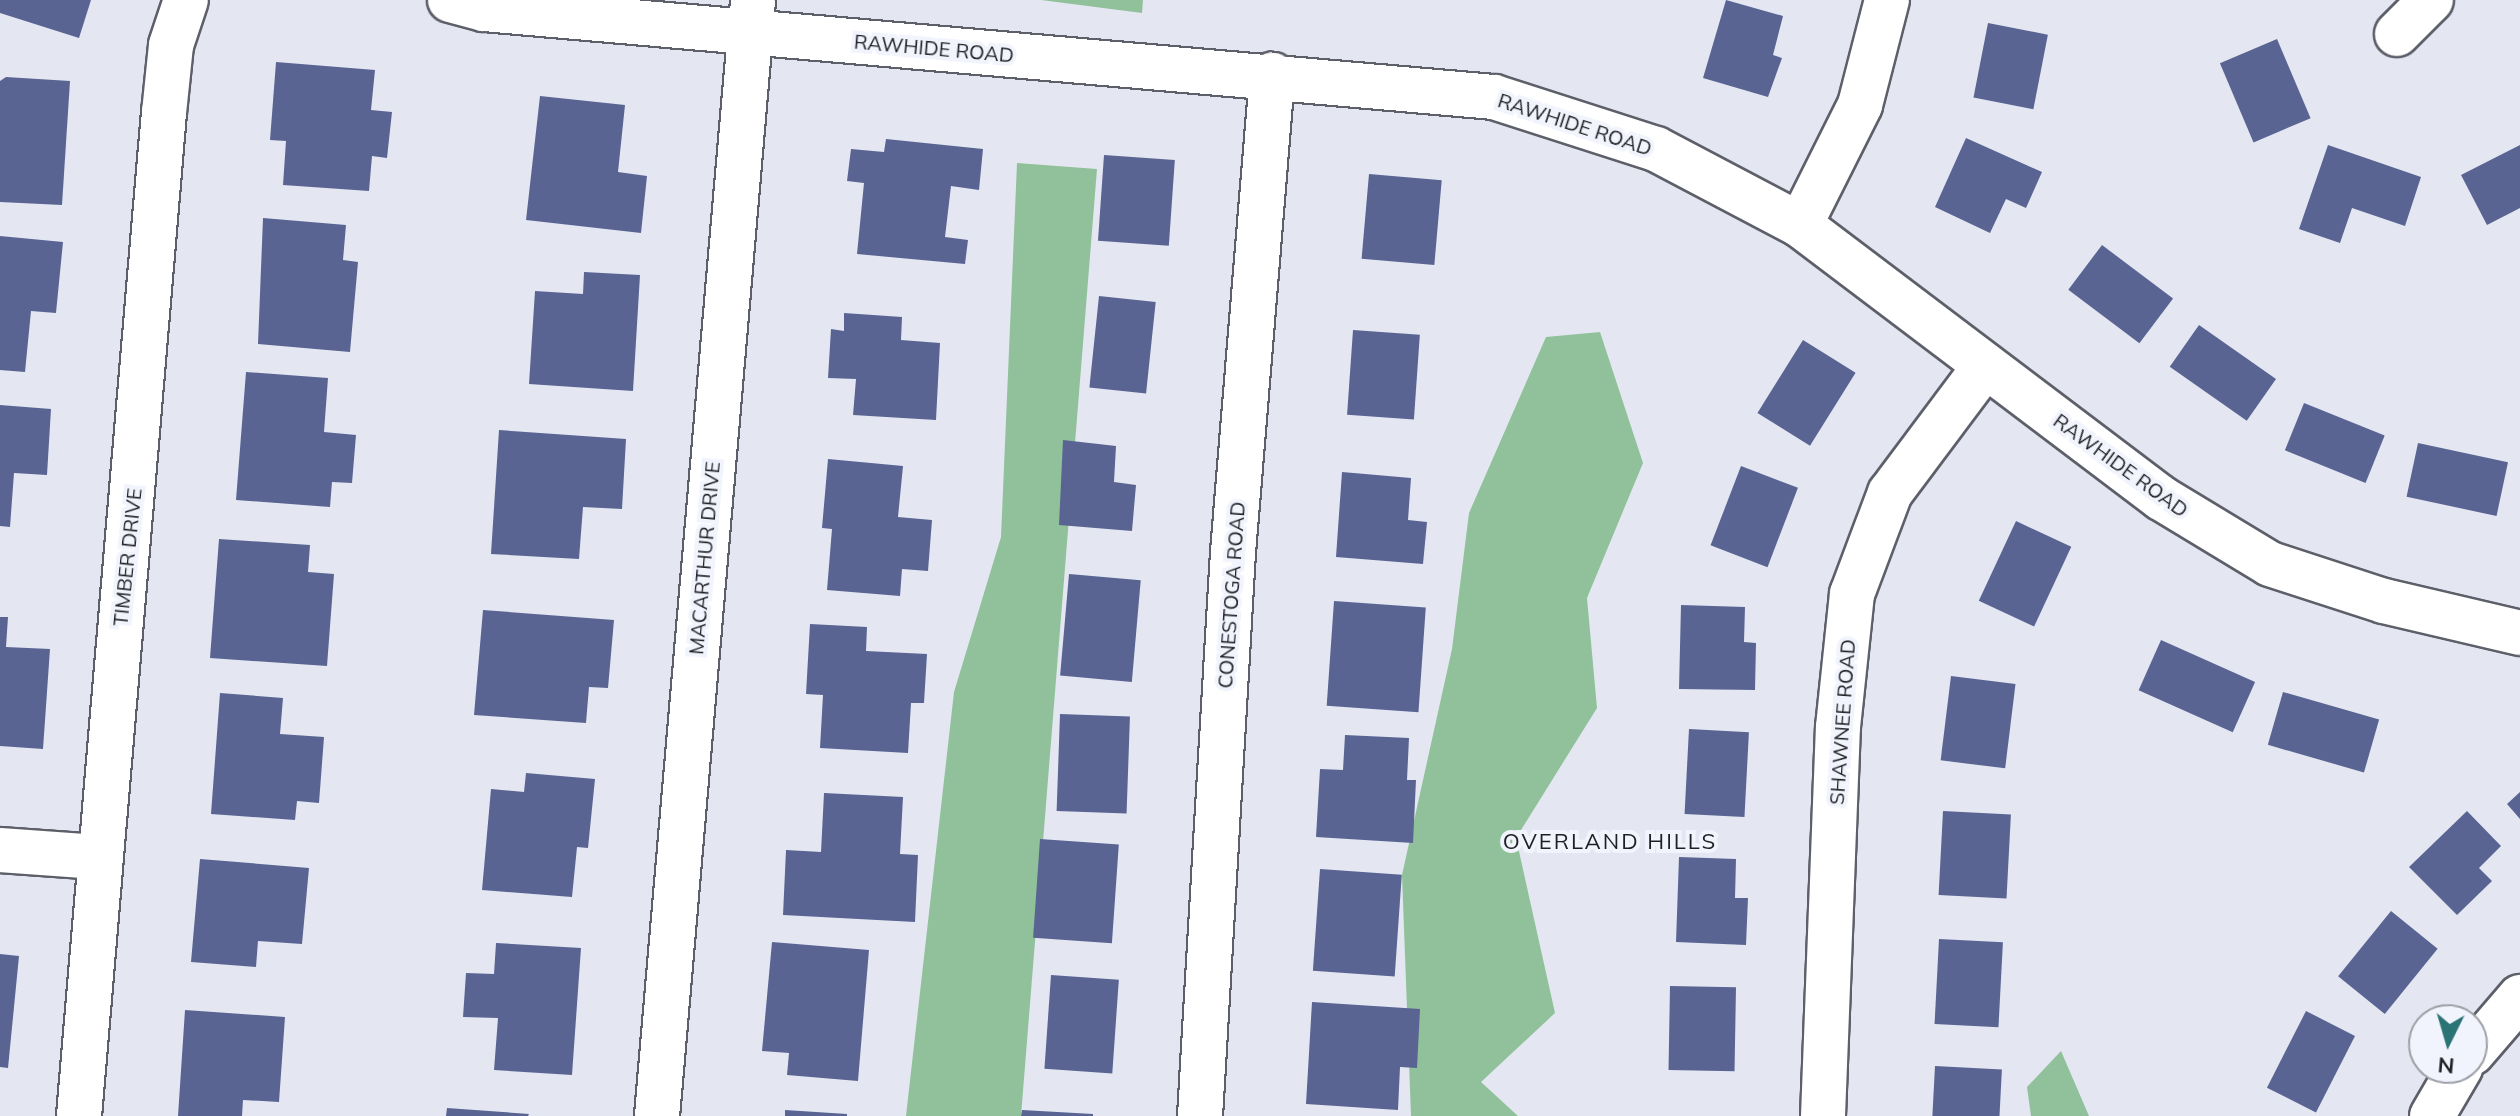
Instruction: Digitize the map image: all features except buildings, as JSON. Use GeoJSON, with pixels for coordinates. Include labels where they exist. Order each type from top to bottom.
{"type":"FeatureCollection","features":[{"type":"Feature","properties":{"kind":"street","name":"TIMBER DRIVE"},"geometry":{"type":"LineString","coordinates":[[79,1116],[97,857],[164,113],[171,45],[186,0]]}},
{"type":"Feature","properties":{"kind":"street","name":"RAWHIDE ROAD"},"geometry":{"type":"LineString","coordinates":[[450,0],[484,9],[751,17],[1494,97],[1656,149],[1800,225],[2161,498],[2270,564],[2384,601],[2520,633]]}},
{"type":"Feature","properties":{"kind":"street"},"geometry":{"type":"LineString","coordinates":[[1800,225],[1860,105],[1887,0]]}},
{"type":"Feature","properties":{"kind":"street"},"geometry":{"type":"LineString","coordinates":[[2397,34],[2431,0]]}},
{"type":"Feature","properties":{"kind":"street","name":"MACARTHUR DRIVE"},"geometry":{"type":"LineString","coordinates":[[657,1116],[751,17]]}},
{"type":"Feature","properties":{"kind":"street","name":"CONESTOGA ROAD"},"geometry":{"type":"LineString","coordinates":[[1200,1116],[1233,552],[1272,75]]}},
{"type":"Feature","properties":{"kind":"street","name":"SHAWNEE ROAD"},"geometry":{"type":"LineString","coordinates":[[1823,1116],[1838,727],[1852,594],[1890,493],[1985,366]]}},
{"type":"Feature","properties":{"kind":"street"},"geometry":{"type":"LineString","coordinates":[[0,850],[97,857]]}},
{"type":"Feature","properties":{"kind":"street"},"geometry":{"type":"LineString","coordinates":[[2488,1034],[2520,997]]}},
{"type":"Feature","properties":{"kind":"street"},"geometry":{"type":"LineString","coordinates":[[2432,1116],[2451,1084]]}},
{"type":"Feature","properties":{"kind":"green space"},"geometry":{"type":"Polygon","coordinates":[[[1041,0],[1143,0],[1142,13],[1041,0]]]}},
{"type":"Feature","properties":{"kind":"green space"},"geometry":{"type":"Polygon","coordinates":[[[1017,163],[1097,169],[1021,1116],[906,1116],[954,692],[1001,537],[1017,163]]]}},
{"type":"Feature","properties":{"kind":"green space"},"geometry":{"type":"Polygon","coordinates":[[[1600,332],[1643,463],[1587,598],[1597,708],[1516,838],[1555,1013],[1481,1082],[1518,1116],[1411,1116],[1402,875],[1452,649],[1469,513],[1546,337],[1600,332]]]}},
{"type":"Feature","properties":{"kind":"green space"},"geometry":{"type":"Polygon","coordinates":[[[2061,1051],[2089,1116],[2031,1116],[2027,1087],[2061,1051]]]}},
{"type":"Feature","properties":{"kind":"district","name":"OVERLAND HILLS"},"geometry":{"type":"Point","coordinates":[1610,842]}}]}
